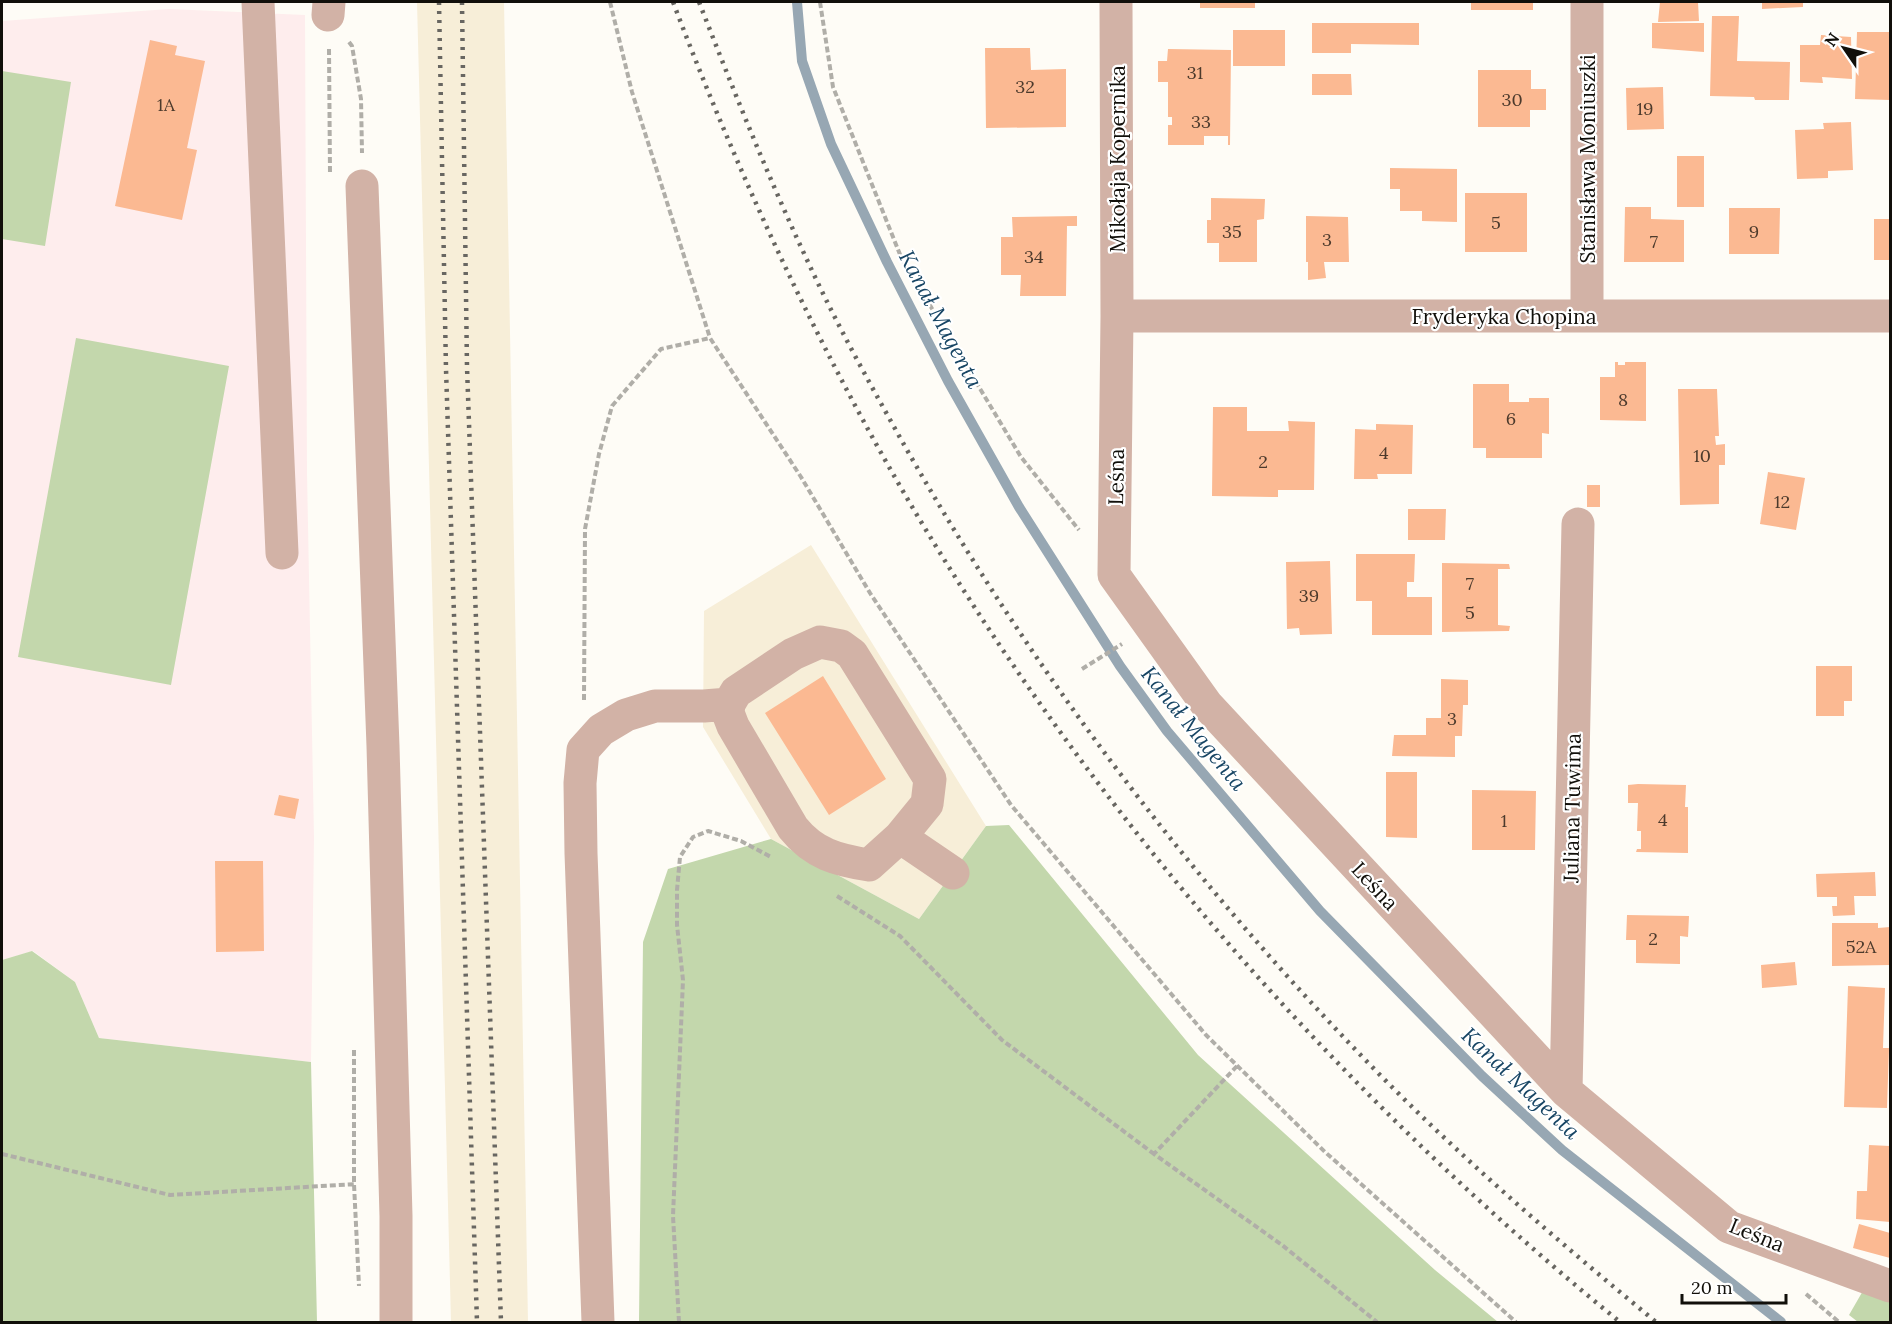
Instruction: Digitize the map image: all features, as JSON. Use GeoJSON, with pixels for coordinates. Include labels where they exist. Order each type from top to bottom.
{"type":"FeatureCollection","features":[{"type":"Feature","properties":{"kind":"street"},"geometry":{"type":"LineString","coordinates":[[258,2],[282,553]]}},
{"type":"Feature","properties":{"kind":"street","name":"Mikołaja Kopernika"},"geometry":{"type":"LineString","coordinates":[[1116,2],[1117,316]]}},
{"type":"Feature","properties":{"kind":"street","name":"Stanisława Moniuszki"},"geometry":{"type":"LineString","coordinates":[[1587,2],[1587,316]]}},
{"type":"Feature","properties":{"kind":"street"},"geometry":{"type":"LineString","coordinates":[[362,186],[383,746],[396,1216],[396,1323]]}},
{"type":"Feature","properties":{"kind":"street","name":"Leśna"},"geometry":{"type":"LineString","coordinates":[[1117,316],[1114,575],[1207,705],[1566,1092],[1729,1227],[1890,1286]]}},
{"type":"Feature","properties":{"kind":"street","name":"Fryderyka Chopina"},"geometry":{"type":"LineString","coordinates":[[1117,316],[1890,316]]}},
{"type":"Feature","properties":{"kind":"street","name":"Juliana Tuwima"},"geometry":{"type":"LineString","coordinates":[[1566,1092],[1578,524]]}},
{"type":"Feature","properties":{"kind":"street"},"geometry":{"type":"LineString","coordinates":[[820,642],[841,646],[852,654],[930,779],[927,804],[900,837],[869,865],[840,861],[805,842],[794,828],[733,726],[728,712],[729,704],[736,692],[793,654],[820,642]]}},
{"type":"Feature","properties":{"kind":"street"},"geometry":{"type":"LineString","coordinates":[[598,1323],[581,853],[580,783],[583,750],[600,730],[626,715],[655,706],[729,704]]}},
{"type":"Feature","properties":{"kind":"street"},"geometry":{"type":"LineString","coordinates":[[900,837],[953,873]]}},
{"type":"Feature","properties":{"kind":"path"},"geometry":{"type":"LineString","coordinates":[[610,2],[632,92],[710,338]]}},
{"type":"Feature","properties":{"kind":"path"},"geometry":{"type":"LineString","coordinates":[[820,2],[833,87],[902,257],[1021,457],[1114,575]]}},
{"type":"Feature","properties":{"kind":"path"},"geometry":{"type":"LineString","coordinates":[[328,8],[352,46],[361,99],[362,186]]}},
{"type":"Feature","properties":{"kind":"path"},"geometry":{"type":"LineString","coordinates":[[1082,669],[1125,642]]}},
{"type":"Feature","properties":{"kind":"path"},"geometry":{"type":"LineString","coordinates":[[679,1323],[673,1216],[683,981],[677,925],[680,856],[693,837],[708,831],[741,841],[780,862]]}},
{"type":"Feature","properties":{"kind":"path"},"geometry":{"type":"LineString","coordinates":[[836,896],[900,936],[1002,1040],[1154,1154],[1282,1245],[1377,1323]]}},
{"type":"Feature","properties":{"kind":"path"},"geometry":{"type":"LineString","coordinates":[[1154,1154],[1237,1066]]}},
{"type":"Feature","properties":{"kind":"path"},"geometry":{"type":"LineString","coordinates":[[2,1154],[170,1195],[354,1184]]}},
{"type":"Feature","properties":{"kind":"shaded area"},"geometry":{"type":"Polygon","coordinates":[[[417,2],[504,2],[528,1322],[451,1322],[417,2]]]}},
{"type":"Feature","properties":{"kind":"shaded area"},"geometry":{"type":"Polygon","coordinates":[[[169,9],[305,15],[307,473],[314,837],[311,1062],[99,1038],[75,982],[33,951],[2,960],[2,21],[169,9]]]}},
{"type":"Feature","properties":{"kind":"shaded area"},"geometry":{"type":"Polygon","coordinates":[[[811,545],[986,826],[919,919],[771,839],[703,727],[704,611],[811,545]]]}},
{"type":"Feature","properties":{"kind":"green space"},"geometry":{"type":"Polygon","coordinates":[[[2,71],[71,82],[45,246],[2,239],[2,71]]]}},
{"type":"Feature","properties":{"kind":"green space"},"geometry":{"type":"Polygon","coordinates":[[[76,338],[229,366],[171,685],[18,657],[76,338]]]}},
{"type":"Feature","properties":{"kind":"green space"},"geometry":{"type":"Polygon","coordinates":[[[1009,825],[1198,1055],[1435,1270],[1498,1322],[639,1322],[643,942],[668,869],[771,839],[919,919],[986,826],[1009,825]]]}},
{"type":"Feature","properties":{"kind":"green space"},"geometry":{"type":"Polygon","coordinates":[[[32,951],[75,982],[99,1038],[311,1062],[317,1322],[2,1322],[2,960],[32,951]]]}},
{"type":"Feature","properties":{"kind":"green space"},"geometry":{"type":"Polygon","coordinates":[[[1864,1289],[1890,1301],[1890,1322],[1858,1322],[1849,1315],[1864,1289]]]}},
{"type":"Feature","properties":{"kind":"building"},"geometry":{"type":"Polygon","coordinates":[[[1200,2],[1255,2],[1255,8],[1200,8],[1200,2]]]}},
{"type":"Feature","properties":{"kind":"building"},"geometry":{"type":"Polygon","coordinates":[[[1471,2],[1533,2],[1533,10],[1471,10],[1471,2]]]}},
{"type":"Feature","properties":{"kind":"building"},"geometry":{"type":"Polygon","coordinates":[[[1660,2],[1698,2],[1699,21],[1658,22],[1660,2]]]}},
{"type":"Feature","properties":{"kind":"building"},"geometry":{"type":"Polygon","coordinates":[[[1762,2],[1803,2],[1803,7],[1762,9],[1762,2]]]}},
{"type":"Feature","properties":{"kind":"building"},"geometry":{"type":"Polygon","coordinates":[[[1712,16],[1739,16],[1737,61],[1790,62],[1789,100],[1710,96],[1712,16]]]}},
{"type":"Feature","properties":{"kind":"building"},"geometry":{"type":"Polygon","coordinates":[[[1312,23],[1419,23],[1419,45],[1351,44],[1351,53],[1312,53],[1312,23]]]}},
{"type":"Feature","properties":{"kind":"building"},"geometry":{"type":"Polygon","coordinates":[[[1652,23],[1704,23],[1704,52],[1652,48],[1652,23]]]}},
{"type":"Feature","properties":{"kind":"building"},"geometry":{"type":"Polygon","coordinates":[[[1233,30],[1285,30],[1285,66],[1233,66],[1233,30]]]}},
{"type":"Feature","properties":{"kind":"building"},"geometry":{"type":"Polygon","coordinates":[[[1857,32],[1889,32],[1890,100],[1855,99],[1857,32]]]}},
{"type":"Feature","properties":{"kind":"building"},"geometry":{"type":"Polygon","coordinates":[[[1821,35],[1851,37],[1852,79],[1822,77],[1823,83],[1800,82],[1800,45],[1820,45],[1821,35]]]}},
{"type":"Feature","properties":{"kind":"building"},"geometry":{"type":"Polygon","coordinates":[[[150,40],[177,46],[175,55],[205,61],[187,148],[197,150],[182,220],[115,206],[150,40]]]}},
{"type":"Feature","properties":{"kind":"building"},"geometry":{"type":"Polygon","coordinates":[[[985,48],[1030,48],[1031,70],[1066,69],[1066,127],[986,128],[985,48]]]}},
{"type":"Feature","properties":{"kind":"building"},"geometry":{"type":"Polygon","coordinates":[[[1168,49],[1231,50],[1230,145],[1228,145],[1228,136],[1204,136],[1204,145],[1168,145],[1168,125],[1172,125],[1172,117],[1168,117],[1168,82],[1158,82],[1158,61],[1167,61],[1168,49]]]}},
{"type":"Feature","properties":{"kind":"building"},"geometry":{"type":"Polygon","coordinates":[[[1478,70],[1531,70],[1531,89],[1546,89],[1546,110],[1530,110],[1530,127],[1478,127],[1478,70]]]}},
{"type":"Feature","properties":{"kind":"building"},"geometry":{"type":"Polygon","coordinates":[[[1312,74],[1351,74],[1352,95],[1312,95],[1312,74]]]}},
{"type":"Feature","properties":{"kind":"building"},"geometry":{"type":"Polygon","coordinates":[[[1663,87],[1664,129],[1627,130],[1626,88],[1663,87]]]}},
{"type":"Feature","properties":{"kind":"building"},"geometry":{"type":"Polygon","coordinates":[[[1851,122],[1853,170],[1828,171],[1828,178],[1797,179],[1795,130],[1824,129],[1823,123],[1851,122]]]}},
{"type":"Feature","properties":{"kind":"building"},"geometry":{"type":"Polygon","coordinates":[[[1677,156],[1704,156],[1704,207],[1677,207],[1677,156]]]}},
{"type":"Feature","properties":{"kind":"building"},"geometry":{"type":"Polygon","coordinates":[[[1390,168],[1457,169],[1457,222],[1422,221],[1422,211],[1400,211],[1400,189],[1390,189],[1390,168]]]}},
{"type":"Feature","properties":{"kind":"building"},"geometry":{"type":"Polygon","coordinates":[[[1465,193],[1527,193],[1527,252],[1465,252],[1465,193]]]}},
{"type":"Feature","properties":{"kind":"building"},"geometry":{"type":"Polygon","coordinates":[[[1211,198],[1265,199],[1264,219],[1257,220],[1257,262],[1219,262],[1219,243],[1207,243],[1207,220],[1211,220],[1211,198]]]}},
{"type":"Feature","properties":{"kind":"building"},"geometry":{"type":"Polygon","coordinates":[[[1625,207],[1651,207],[1651,219],[1684,220],[1684,262],[1624,262],[1625,207]]]}},
{"type":"Feature","properties":{"kind":"building"},"geometry":{"type":"Polygon","coordinates":[[[1729,208],[1780,208],[1779,254],[1729,254],[1729,208]]]}},
{"type":"Feature","properties":{"kind":"building"},"geometry":{"type":"Polygon","coordinates":[[[1077,216],[1077,226],[1067,226],[1066,296],[1020,296],[1021,275],[1001,275],[1001,237],[1013,237],[1012,217],[1077,216]]]}},
{"type":"Feature","properties":{"kind":"building"},"geometry":{"type":"Polygon","coordinates":[[[1306,216],[1348,217],[1349,262],[1324,262],[1326,278],[1308,280],[1306,216]]]}},
{"type":"Feature","properties":{"kind":"building"},"geometry":{"type":"Polygon","coordinates":[[[1874,219],[1890,219],[1890,260],[1874,260],[1874,219]]]}},
{"type":"Feature","properties":{"kind":"building"},"geometry":{"type":"Polygon","coordinates":[[[1615,362],[1618,362],[1618,365],[1625,365],[1625,362],[1646,362],[1646,421],[1600,420],[1600,377],[1615,377],[1615,362]]]}},
{"type":"Feature","properties":{"kind":"building"},"geometry":{"type":"Polygon","coordinates":[[[1473,384],[1509,384],[1509,402],[1529,402],[1529,398],[1549,398],[1549,434],[1542,433],[1542,458],[1486,458],[1486,448],[1473,448],[1473,384]]]}},
{"type":"Feature","properties":{"kind":"building"},"geometry":{"type":"Polygon","coordinates":[[[1678,389],[1717,389],[1719,436],[1715,436],[1716,445],[1725,444],[1725,465],[1719,465],[1719,504],[1680,505],[1678,389]]]}},
{"type":"Feature","properties":{"kind":"building"},"geometry":{"type":"Polygon","coordinates":[[[1213,407],[1247,407],[1247,431],[1289,431],[1288,421],[1315,422],[1314,490],[1278,490],[1278,497],[1212,496],[1213,407]]]}},
{"type":"Feature","properties":{"kind":"building"},"geometry":{"type":"Polygon","coordinates":[[[1376,424],[1413,425],[1412,474],[1377,474],[1378,479],[1354,479],[1355,429],[1376,430],[1376,424]]]}},
{"type":"Feature","properties":{"kind":"building"},"geometry":{"type":"Polygon","coordinates":[[[1768,472],[1805,478],[1796,530],[1760,524],[1768,472]]]}},
{"type":"Feature","properties":{"kind":"building"},"geometry":{"type":"Polygon","coordinates":[[[1587,485],[1600,485],[1600,507],[1587,507],[1587,485]]]}},
{"type":"Feature","properties":{"kind":"building"},"geometry":{"type":"Polygon","coordinates":[[[1408,509],[1446,509],[1445,540],[1408,540],[1408,509]]]}},
{"type":"Feature","properties":{"kind":"building"},"geometry":{"type":"Polygon","coordinates":[[[1356,554],[1415,554],[1414,582],[1407,582],[1407,597],[1432,597],[1432,635],[1372,635],[1372,601],[1356,601],[1356,554]]]}},
{"type":"Feature","properties":{"kind":"building"},"geometry":{"type":"Polygon","coordinates":[[[1330,561],[1332,634],[1300,635],[1299,628],[1287,629],[1286,562],[1330,561]]]}},
{"type":"Feature","properties":{"kind":"building"},"geometry":{"type":"Polygon","coordinates":[[[1442,563],[1509,564],[1510,569],[1498,569],[1498,625],[1510,626],[1509,631],[1442,632],[1442,563]]]}},
{"type":"Feature","properties":{"kind":"building"},"geometry":{"type":"Polygon","coordinates":[[[1816,666],[1852,666],[1852,701],[1844,701],[1844,716],[1816,716],[1816,666]]]}},
{"type":"Feature","properties":{"kind":"building"},"geometry":{"type":"Polygon","coordinates":[[[823,676],[886,779],[829,815],[765,713],[823,676]]]}},
{"type":"Feature","properties":{"kind":"building"},"geometry":{"type":"Polygon","coordinates":[[[1441,679],[1468,680],[1468,705],[1463,705],[1462,736],[1455,736],[1455,757],[1392,756],[1394,735],[1426,735],[1426,718],[1441,718],[1441,679]]]}},
{"type":"Feature","properties":{"kind":"building"},"geometry":{"type":"Polygon","coordinates":[[[1386,772],[1417,772],[1417,838],[1386,837],[1386,772]]]}},
{"type":"Feature","properties":{"kind":"building"},"geometry":{"type":"Polygon","coordinates":[[[1628,785],[1686,785],[1688,853],[1636,852],[1637,849],[1641,849],[1641,831],[1637,831],[1638,803],[1628,803],[1628,785]]]}},
{"type":"Feature","properties":{"kind":"building"},"geometry":{"type":"Polygon","coordinates":[[[1472,790],[1536,791],[1535,850],[1472,850],[1472,790]]]}},
{"type":"Feature","properties":{"kind":"building"},"geometry":{"type":"Polygon","coordinates":[[[279,795],[299,799],[295,819],[274,815],[279,795]]]}},
{"type":"Feature","properties":{"kind":"building"},"geometry":{"type":"Polygon","coordinates":[[[215,861],[263,861],[264,951],[216,952],[215,861]]]}},
{"type":"Feature","properties":{"kind":"building"},"geometry":{"type":"Polygon","coordinates":[[[1875,872],[1876,896],[1854,896],[1855,915],[1833,916],[1832,906],[1837,906],[1837,897],[1817,897],[1816,874],[1875,872]]]}},
{"type":"Feature","properties":{"kind":"building"},"geometry":{"type":"Polygon","coordinates":[[[1627,915],[1689,916],[1688,937],[1680,936],[1680,964],[1636,963],[1636,940],[1626,940],[1627,915]]]}},
{"type":"Feature","properties":{"kind":"building"},"geometry":{"type":"Polygon","coordinates":[[[1832,923],[1878,923],[1878,928],[1890,927],[1890,965],[1832,966],[1832,923]]]}},
{"type":"Feature","properties":{"kind":"building"},"geometry":{"type":"Polygon","coordinates":[[[1795,962],[1797,985],[1762,988],[1761,965],[1795,962]]]}},
{"type":"Feature","properties":{"kind":"building"},"geometry":{"type":"Polygon","coordinates":[[[1848,986],[1885,988],[1883,1048],[1889,1048],[1887,1108],[1844,1107],[1848,986]]]}},
{"type":"Feature","properties":{"kind":"building"},"geometry":{"type":"Polygon","coordinates":[[[1869,1145],[1890,1146],[1890,1222],[1856,1219],[1857,1191],[1867,1191],[1869,1145]]]}},
{"type":"Feature","properties":{"kind":"building"},"geometry":{"type":"Polygon","coordinates":[[[1859,1224],[1890,1233],[1890,1258],[1853,1248],[1859,1224]]]}},
{"type":"Feature","properties":{"kind":"waterway","name":"Kanał Magenta"},"geometry":{"type":"LineString","coordinates":[[797,2],[802,61],[831,144],[887,262],[948,381],[1019,507],[1120,666],[1167,731],[1320,911],[1482,1076],[1562,1150],[1781,1322]]}},
{"type":"Feature","properties":{"kind":"railway"},"geometry":{"type":"LineString","coordinates":[[439,2],[446,369],[477,1322]]}},
{"type":"Feature","properties":{"kind":"railway"},"geometry":{"type":"LineString","coordinates":[[462,2],[467,367],[501,1322]]}},
{"type":"Feature","properties":{"kind":"railway"},"geometry":{"type":"LineString","coordinates":[[673,2],[727,138],[757,205],[820,338],[854,403],[926,530],[997,642],[1074,750],[1154,855],[1239,956],[1329,1053],[1422,1147],[1519,1236],[1620,1322]]}},
{"type":"Feature","properties":{"kind":"railway"},"geometry":{"type":"LineString","coordinates":[[699,2],[751,133],[793,230],[867,378],[940,506],[1053,681],[1177,847],[1312,1004],[1450,1143],[1586,1264],[1656,1322]]}}]}
